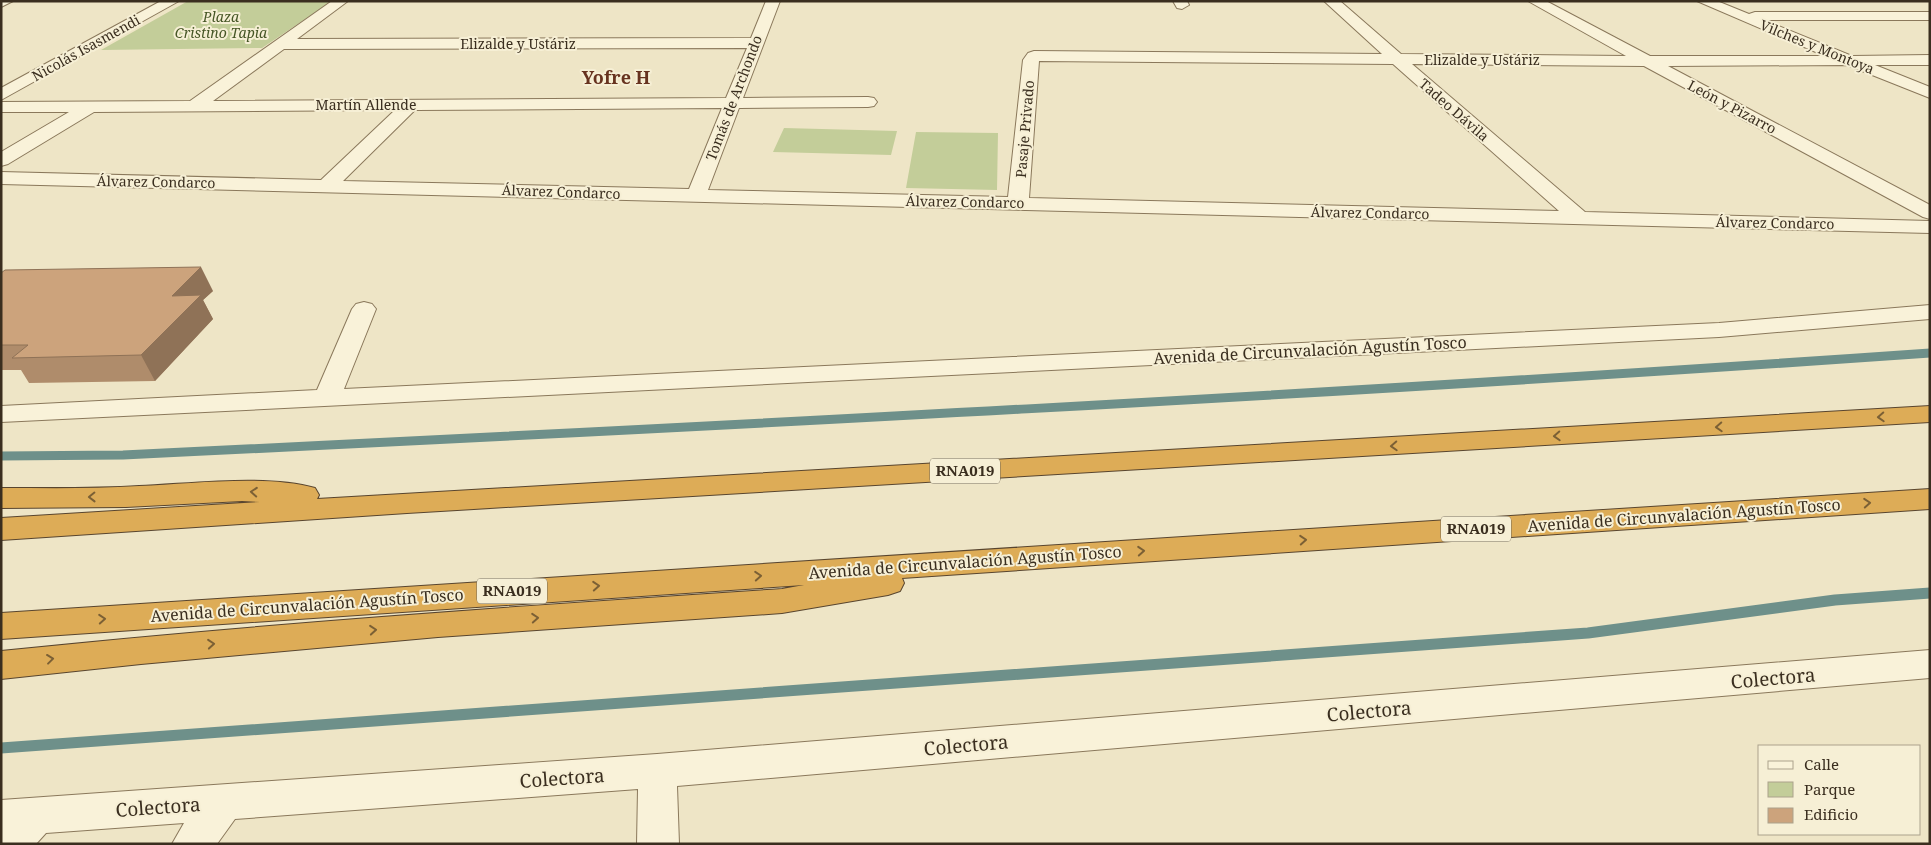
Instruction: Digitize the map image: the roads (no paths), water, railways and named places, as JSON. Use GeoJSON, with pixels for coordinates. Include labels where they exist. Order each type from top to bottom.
{"type":"FeatureCollection","features":[{"type":"Feature","properties":{"kind":"highway","name":"RNA019"},"geometry":{"type":"LineString","coordinates":[[1,529],[407,503],[1930,414]]}},
{"type":"Feature","properties":{"kind":"highway"},"geometry":{"type":"LineString","coordinates":[[1,498],[126,497],[242,491],[407,503]]}},
{"type":"Feature","properties":{"kind":"highway","name":"Avenida de Circunvalación Agustín Tosco"},"geometry":{"type":"LineString","coordinates":[[1,626],[1930,499]]}},
{"type":"Feature","properties":{"kind":"highway"},"geometry":{"type":"LineString","coordinates":[[1,665],[141,650],[438,624],[782,601],[1022,559]]}},
{"type":"Feature","properties":{"kind":"street"},"geometry":{"type":"LineString","coordinates":[[1,3],[6,1]]}},
{"type":"Feature","properties":{"kind":"street","name":"Nicolás Isasmendi"},"geometry":{"type":"LineString","coordinates":[[1,95],[172,1]]}},
{"type":"Feature","properties":{"kind":"street"},"geometry":{"type":"LineString","coordinates":[[194,106],[341,1]]}},
{"type":"Feature","properties":{"kind":"street","name":"Tomás de Archondo"},"geometry":{"type":"LineString","coordinates":[[696,196],[731,102],[773,1]]}},
{"type":"Feature","properties":{"kind":"street","name":"Tadeo Dávila"},"geometry":{"type":"LineString","coordinates":[[1331,1],[1579,218]]}},
{"type":"Feature","properties":{"kind":"street","name":"León y Pizarro"},"geometry":{"type":"LineString","coordinates":[[1535,1],[1930,213]]}},
{"type":"Feature","properties":{"kind":"street","name":"Vilches y Montoya"},"geometry":{"type":"LineString","coordinates":[[1704,1],[1930,93]]}},
{"type":"Feature","properties":{"kind":"street"},"geometry":{"type":"LineString","coordinates":[[1741,16],[1930,16]]}},
{"type":"Feature","properties":{"kind":"street","name":"Elizalde y Ustáriz"},"geometry":{"type":"LineString","coordinates":[[281,44],[755,43]]}},
{"type":"Feature","properties":{"kind":"street","name":"Elizalde y Ustáriz"},"geometry":{"type":"LineString","coordinates":[[1034,56],[1646,61],[1930,60]]}},
{"type":"Feature","properties":{"kind":"street","name":"Pasaje Privado"},"geometry":{"type":"LineString","coordinates":[[1018,204],[1031,60],[1034,56]]}},
{"type":"Feature","properties":{"kind":"street","name":"Martín Allende"},"geometry":{"type":"LineString","coordinates":[[1,107],[868,102]]}},
{"type":"Feature","properties":{"kind":"street"},"geometry":{"type":"LineString","coordinates":[[326,186],[410,105]]}},
{"type":"Feature","properties":{"kind":"street"},"geometry":{"type":"LineString","coordinates":[[1,160],[89,107]]}},
{"type":"Feature","properties":{"kind":"street","name":"Álvarez Condarco"},"geometry":{"type":"LineString","coordinates":[[1,178],[1930,227]]}},
{"type":"Feature","properties":{"kind":"street"},"geometry":{"type":"LineString","coordinates":[[327,398],[364,309]]}},
{"type":"Feature","properties":{"kind":"street","name":"Avenida de Circunvalación Agustín Tosco"},"geometry":{"type":"LineString","coordinates":[[1,414],[1719,330],[1930,312]]}},
{"type":"Feature","properties":{"kind":"street","name":"Colectora"},"geometry":{"type":"LineString","coordinates":[[16,826],[223,803],[656,771],[1930,664]]}},
{"type":"Feature","properties":{"kind":"street"},"geometry":{"type":"LineString","coordinates":[[656,771],[658,844]]}},
{"type":"Feature","properties":{"kind":"street"},"geometry":{"type":"LineString","coordinates":[[192,844],[223,803]]}},
{"type":"Feature","properties":{"kind":"waterway"},"geometry":{"type":"LineString","coordinates":[[1,456],[123,455],[801,421],[1478,383],[1930,353]]}},
{"type":"Feature","properties":{"kind":"waterway"},"geometry":{"type":"LineString","coordinates":[[1,748],[1588,633],[1835,600],[1930,593]]}},
{"type":"Feature","properties":{"kind":"district","name":"Yofre H"},"geometry":{"type":"Point","coordinates":[616,78]}},
{"type":"Feature","properties":{"kind":"park label","name":"Plaza Cristino Tapia"},"geometry":{"type":"Point","coordinates":[221,25]}}]}
